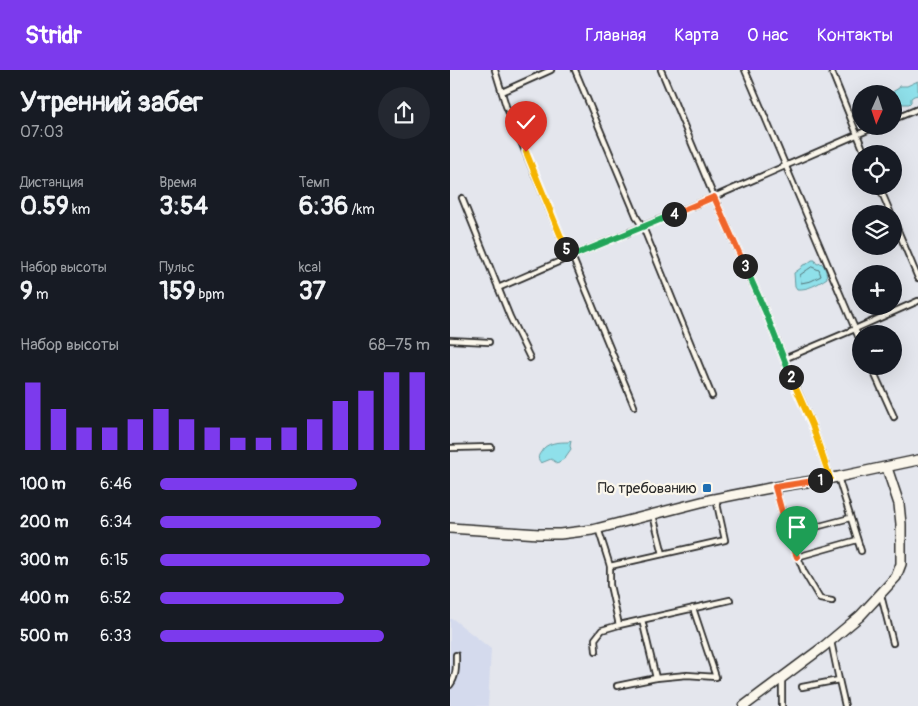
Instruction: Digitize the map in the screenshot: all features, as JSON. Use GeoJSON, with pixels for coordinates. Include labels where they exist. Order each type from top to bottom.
{"type":"FeatureCollection","features":[{"type":"Feature","properties":{"kind":"street"},"geometry":{"type":"LineString","coordinates":[[450,528],[560,534],[598,528],[716,499],[887,468],[918,460]]}},
{"type":"Feature","properties":{"kind":"street"},"geometry":{"type":"LineString","coordinates":[[744,706],[860,616],[896,576],[901,564],[901,524],[899,504],[887,468]]}},
{"type":"Feature","properties":{"kind":"lane"},"geometry":{"type":"LineString","coordinates":[[495,70],[506,106],[566,248],[572,256],[634,406]]}},
{"type":"Feature","properties":{"kind":"lane"},"geometry":{"type":"LineString","coordinates":[[502,92],[551,70]]}},
{"type":"Feature","properties":{"kind":"lane"},"geometry":{"type":"LineString","coordinates":[[575,70],[643,227],[712,396]]}},
{"type":"Feature","properties":{"kind":"lane"},"geometry":{"type":"LineString","coordinates":[[661,70],[714,197],[765,311],[834,478],[861,551]]}},
{"type":"Feature","properties":{"kind":"lane"},"geometry":{"type":"LineString","coordinates":[[745,70],[853,325]]}},
{"type":"Feature","properties":{"kind":"lane"},"geometry":{"type":"LineString","coordinates":[[831,70],[852,122]]}},
{"type":"Feature","properties":{"kind":"lane"},"geometry":{"type":"LineString","coordinates":[[902,116],[918,109]]}},
{"type":"Feature","properties":{"kind":"lane"},"geometry":{"type":"LineString","coordinates":[[498,288],[857,135],[862,145]]}},
{"type":"Feature","properties":{"kind":"lane"},"geometry":{"type":"LineString","coordinates":[[462,198],[510,317],[530,358]]}},
{"type":"Feature","properties":{"kind":"lane"},"geometry":{"type":"LineString","coordinates":[[902,240],[918,278]]}},
{"type":"Feature","properties":{"kind":"lane"},"geometry":{"type":"LineString","coordinates":[[866,325],[918,301]]}},
{"type":"Feature","properties":{"kind":"lane"},"geometry":{"type":"LineString","coordinates":[[784,359],[852,331]]}},
{"type":"Feature","properties":{"kind":"lane"},"geometry":{"type":"LineString","coordinates":[[450,340],[489,342]]}},
{"type":"Feature","properties":{"kind":"lane"},"geometry":{"type":"LineString","coordinates":[[875,375],[894,417]]}},
{"type":"Feature","properties":{"kind":"lane"},"geometry":{"type":"LineString","coordinates":[[450,448],[491,447]]}},
{"type":"Feature","properties":{"kind":"lane"},"geometry":{"type":"LineString","coordinates":[[775,487],[789,534],[804,572],[820,599],[832,601]]}},
{"type":"Feature","properties":{"kind":"lane"},"geometry":{"type":"LineString","coordinates":[[610,566],[725,540],[716,499]]}},
{"type":"Feature","properties":{"kind":"lane"},"geometry":{"type":"LineString","coordinates":[[653,514],[663,554]]}},
{"type":"Feature","properties":{"kind":"lane"},"geometry":{"type":"LineString","coordinates":[[789,534],[850,518]]}},
{"type":"Feature","properties":{"kind":"lane"},"geometry":{"type":"LineString","coordinates":[[598,528],[610,566],[610,585],[619,625]]}},
{"type":"Feature","properties":{"kind":"lane"},"geometry":{"type":"LineString","coordinates":[[797,557],[858,540]]}},
{"type":"Feature","properties":{"kind":"lane"},"geometry":{"type":"LineString","coordinates":[[880,594],[893,643]]}},
{"type":"Feature","properties":{"kind":"lane"},"geometry":{"type":"LineString","coordinates":[[596,650],[595,639],[602,630],[730,600]]}},
{"type":"Feature","properties":{"kind":"lane"},"geometry":{"type":"LineString","coordinates":[[617,686],[656,678],[687,675],[716,677],[693,608]]}},
{"type":"Feature","properties":{"kind":"lane"},"geometry":{"type":"LineString","coordinates":[[642,620],[656,678]]}},
{"type":"Feature","properties":{"kind":"lane"},"geometry":{"type":"LineString","coordinates":[[831,640],[845,706]]}},
{"type":"Feature","properties":{"kind":"lane"},"geometry":{"type":"LineString","coordinates":[[450,685],[456,670],[456,655]]}},
{"type":"Feature","properties":{"kind":"lane"},"geometry":{"type":"LineString","coordinates":[[782,678],[782,706]]}},
{"type":"Feature","properties":{"kind":"lane"},"geometry":{"type":"LineString","coordinates":[[802,687],[839,680]]}},
{"type":"Feature","properties":{"kind":"shaded area"},"geometry":{"type":"Polygon","coordinates":[[[450,619],[453,619],[491,649],[488,706],[450,706],[450,619]]]}},
{"type":"Feature","properties":{"kind":"water"},"geometry":{"type":"Polygon","coordinates":[[[918,81],[918,95],[911,98],[909,104],[902,104],[902,86],[918,81]]]}},
{"type":"Feature","properties":{"kind":"water"},"geometry":{"type":"Polygon","coordinates":[[[812,260],[823,265],[827,278],[809,288],[797,289],[794,273],[812,260]]]}},
{"type":"Feature","properties":{"kind":"water"},"geometry":{"type":"Polygon","coordinates":[[[570,440],[571,449],[564,459],[557,463],[551,459],[541,463],[538,457],[546,446],[553,443],[569,442],[570,440]]]}},
{"type":"Feature","properties":{"kind":"place","name":"По требованию"},"geometry":{"type":"Point","coordinates":[707,488]}},
{"type":"Feature","properties":{"kind":"route"},"geometry":{"type":"LineString","coordinates":[[526,152],[566,248],[572,256],[714,197],[765,311],[812,425],[830,478],[775,487],[797,557]]}}]}
